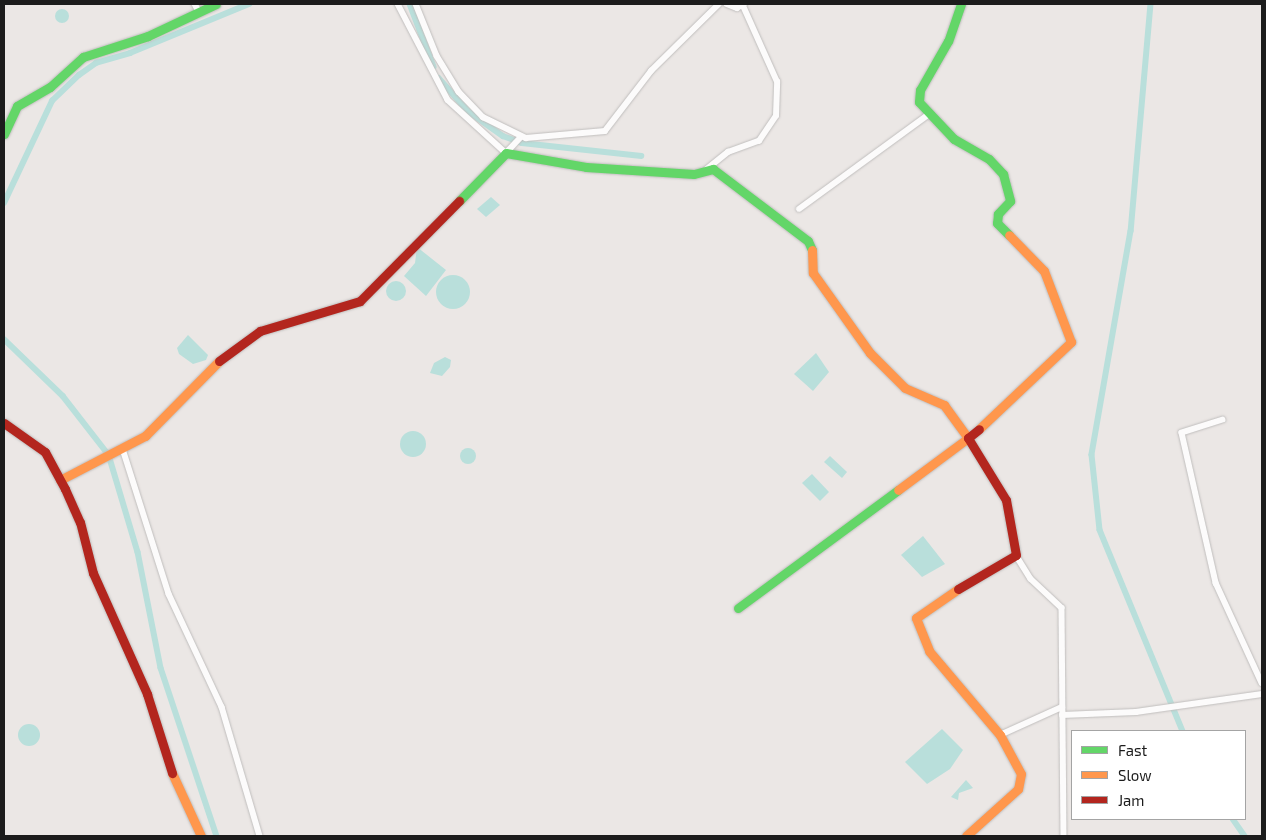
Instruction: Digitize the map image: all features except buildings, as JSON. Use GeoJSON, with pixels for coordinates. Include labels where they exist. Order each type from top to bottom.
{"type":"FeatureCollection","features":[{"type":"Feature","properties":{"kind":"street"},"geometry":{"type":"LineString","coordinates":[[195,4],[200,13]]}},
{"type":"Feature","properties":{"kind":"street"},"geometry":{"type":"LineString","coordinates":[[4,134],[17,106],[50,87],[83,57],[200,13],[216,4]]}},
{"type":"Feature","properties":{"kind":"street"},"geometry":{"type":"LineString","coordinates":[[398,4],[448,100],[506,153],[586,167],[694,174],[707,168],[728,152],[759,141],[776,116],[777,82],[743,5],[727,4]]}},
{"type":"Feature","properties":{"kind":"street"},"geometry":{"type":"LineString","coordinates":[[416,4],[437,56],[459,92],[483,117],[519,139],[605,130],[651,71],[720,4]]}},
{"type":"Feature","properties":{"kind":"street"},"geometry":{"type":"LineString","coordinates":[[738,608],[968,438],[1067,348],[1070,334],[1044,271],[997,223],[998,214],[1010,201],[1003,174],[989,159],[954,139],[928,115],[919,102],[920,90],[948,41],[961,4]]}},
{"type":"Feature","properties":{"kind":"street"},"geometry":{"type":"LineString","coordinates":[[799,209],[928,115]]}},
{"type":"Feature","properties":{"kind":"street"},"geometry":{"type":"LineString","coordinates":[[60,480],[145,436],[218,360],[260,331],[360,301],[506,153],[516,146],[519,139]]}},
{"type":"Feature","properties":{"kind":"street"},"geometry":{"type":"LineString","coordinates":[[707,168],[808,241],[815,256],[813,273],[870,353],[905,388],[944,405],[968,438],[1006,500],[1016,554],[1031,579],[1062,608],[1064,836]]}},
{"type":"Feature","properties":{"kind":"street"},"geometry":{"type":"LineString","coordinates":[[1223,420],[1182,433],[1216,583],[1262,683]]}},
{"type":"Feature","properties":{"kind":"street"},"geometry":{"type":"LineString","coordinates":[[4,423],[32,438],[60,480],[80,522],[93,573],[147,694],[175,784],[201,836]]}},
{"type":"Feature","properties":{"kind":"street"},"geometry":{"type":"LineString","coordinates":[[119,451],[169,594],[222,707],[260,836]]}},
{"type":"Feature","properties":{"kind":"street"},"geometry":{"type":"LineString","coordinates":[[966,836],[1020,784],[1021,774],[1000,735],[934,658],[916,618],[935,602],[1016,554]]}},
{"type":"Feature","properties":{"kind":"street"},"geometry":{"type":"LineString","coordinates":[[1062,715],[1136,712],[1182,702],[1262,694]]}},
{"type":"Feature","properties":{"kind":"street"},"geometry":{"type":"LineString","coordinates":[[1000,735],[1062,708]]}},
{"type":"Feature","properties":{"kind":"water"},"geometry":{"type":"Polygon","coordinates":[[[62,9],[67,11],[69,16],[67,21],[62,23],[57,21],[55,16],[57,11],[62,9]]]}},
{"type":"Feature","properties":{"kind":"water"},"geometry":{"type":"Polygon","coordinates":[[[491,197],[500,205],[486,217],[477,209],[491,197]]]}},
{"type":"Feature","properties":{"kind":"water"},"geometry":{"type":"Polygon","coordinates":[[[417,247],[446,270],[426,296],[404,276],[415,263],[417,247]]]}},
{"type":"Feature","properties":{"kind":"water"},"geometry":{"type":"Polygon","coordinates":[[[453,275],[460,276],[465,280],[469,285],[469,299],[465,304],[460,308],[453,309],[446,308],[441,304],[437,299],[436,292],[437,285],[441,280],[446,276],[453,275]]]}},
{"type":"Feature","properties":{"kind":"water"},"geometry":{"type":"Polygon","coordinates":[[[396,281],[403,284],[406,291],[403,298],[396,301],[389,298],[386,291],[389,284],[396,281]]]}},
{"type":"Feature","properties":{"kind":"water"},"geometry":{"type":"Polygon","coordinates":[[[188,335],[208,355],[206,360],[193,364],[179,354],[177,348],[188,335]]]}},
{"type":"Feature","properties":{"kind":"water"},"geometry":{"type":"Polygon","coordinates":[[[816,353],[829,372],[813,391],[794,374],[816,353]]]}},
{"type":"Feature","properties":{"kind":"water"},"geometry":{"type":"Polygon","coordinates":[[[445,357],[451,360],[450,367],[442,376],[430,373],[434,363],[445,357]]]}},
{"type":"Feature","properties":{"kind":"water"},"geometry":{"type":"Polygon","coordinates":[[[413,431],[422,435],[426,444],[422,453],[413,457],[404,453],[400,444],[404,435],[413,431]]]}},
{"type":"Feature","properties":{"kind":"water"},"geometry":{"type":"Polygon","coordinates":[[[465,448],[471,448],[476,453],[474,462],[465,464],[460,459],[460,453],[465,448]]]}},
{"type":"Feature","properties":{"kind":"water"},"geometry":{"type":"Polygon","coordinates":[[[830,456],[847,472],[842,478],[824,462],[830,456]]]}},
{"type":"Feature","properties":{"kind":"water"},"geometry":{"type":"Polygon","coordinates":[[[812,474],[829,492],[820,501],[802,483],[812,474]]]}},
{"type":"Feature","properties":{"kind":"water"},"geometry":{"type":"Polygon","coordinates":[[[923,536],[945,564],[922,577],[901,555],[923,536]]]}},
{"type":"Feature","properties":{"kind":"water"},"geometry":{"type":"Polygon","coordinates":[[[29,724],[37,727],[40,735],[37,743],[29,746],[21,743],[18,735],[21,727],[29,724]]]}},
{"type":"Feature","properties":{"kind":"water"},"geometry":{"type":"Polygon","coordinates":[[[942,729],[963,750],[950,769],[927,784],[905,762],[942,729]]]}},
{"type":"Feature","properties":{"kind":"water"},"geometry":{"type":"Polygon","coordinates":[[[966,780],[973,788],[959,793],[958,800],[951,797],[966,780]]]}},
{"type":"Feature","properties":{"kind":"waterway"},"geometry":{"type":"LineString","coordinates":[[4,203],[52,101],[79,75],[96,63],[130,53],[249,4]]}},
{"type":"Feature","properties":{"kind":"waterway"},"geometry":{"type":"LineString","coordinates":[[410,4],[434,67]]}},
{"type":"Feature","properties":{"kind":"waterway"},"geometry":{"type":"LineString","coordinates":[[1151,4],[1131,231],[1092,455],[1100,530],[1183,730]]}},
{"type":"Feature","properties":{"kind":"waterway"},"geometry":{"type":"LineString","coordinates":[[439,78],[468,111],[503,136],[522,143],[641,156]]}},
{"type":"Feature","properties":{"kind":"waterway"},"geometry":{"type":"LineString","coordinates":[[4,339],[63,396],[109,455],[138,552],[161,668],[217,836]]}},
{"type":"Feature","properties":{"kind":"waterway"},"geometry":{"type":"LineString","coordinates":[[1234,820],[1245,836]]}},
{"type":"Feature","properties":{"kind":"traffic: fast"},"geometry":{"type":"LineString","coordinates":[[4,134],[17,106],[50,87],[83,57],[148,36],[216,4]]}},
{"type":"Feature","properties":{"kind":"traffic: fast"},"geometry":{"type":"LineString","coordinates":[[961,4],[948,41],[920,90],[919,102],[954,139],[989,159],[1003,174],[1010,201],[998,214],[997,223],[1009,235]]}},
{"type":"Feature","properties":{"kind":"traffic: fast"},"geometry":{"type":"LineString","coordinates":[[459,201],[506,153],[586,167],[694,174],[713,169],[808,241],[812,250]]}},
{"type":"Feature","properties":{"kind":"traffic: fast"},"geometry":{"type":"LineString","coordinates":[[738,608],[898,490]]}},
{"type":"Feature","properties":{"kind":"traffic: slow"},"geometry":{"type":"LineString","coordinates":[[979,429],[1071,342],[1044,271],[1009,235]]}},
{"type":"Feature","properties":{"kind":"traffic: slow"},"geometry":{"type":"LineString","coordinates":[[812,250],[813,273],[870,353],[905,388],[944,405],[968,438],[898,490]]}},
{"type":"Feature","properties":{"kind":"traffic: slow"},"geometry":{"type":"LineString","coordinates":[[60,480],[145,436],[219,361]]}},
{"type":"Feature","properties":{"kind":"traffic: slow"},"geometry":{"type":"LineString","coordinates":[[958,589],[916,618],[929,651],[1000,735],[1021,774],[1018,789],[966,836]]}},
{"type":"Feature","properties":{"kind":"traffic: slow"},"geometry":{"type":"LineString","coordinates":[[172,773],[201,836]]}},
{"type":"Feature","properties":{"kind":"traffic: jam"},"geometry":{"type":"LineString","coordinates":[[219,361],[260,331],[360,301],[459,201]]}},
{"type":"Feature","properties":{"kind":"traffic: jam"},"geometry":{"type":"LineString","coordinates":[[4,423],[45,452],[65,489],[80,522],[93,573],[147,694],[172,773]]}},
{"type":"Feature","properties":{"kind":"traffic: jam"},"geometry":{"type":"LineString","coordinates":[[958,589],[1016,555],[1006,500],[968,438],[979,429]]}}]}
